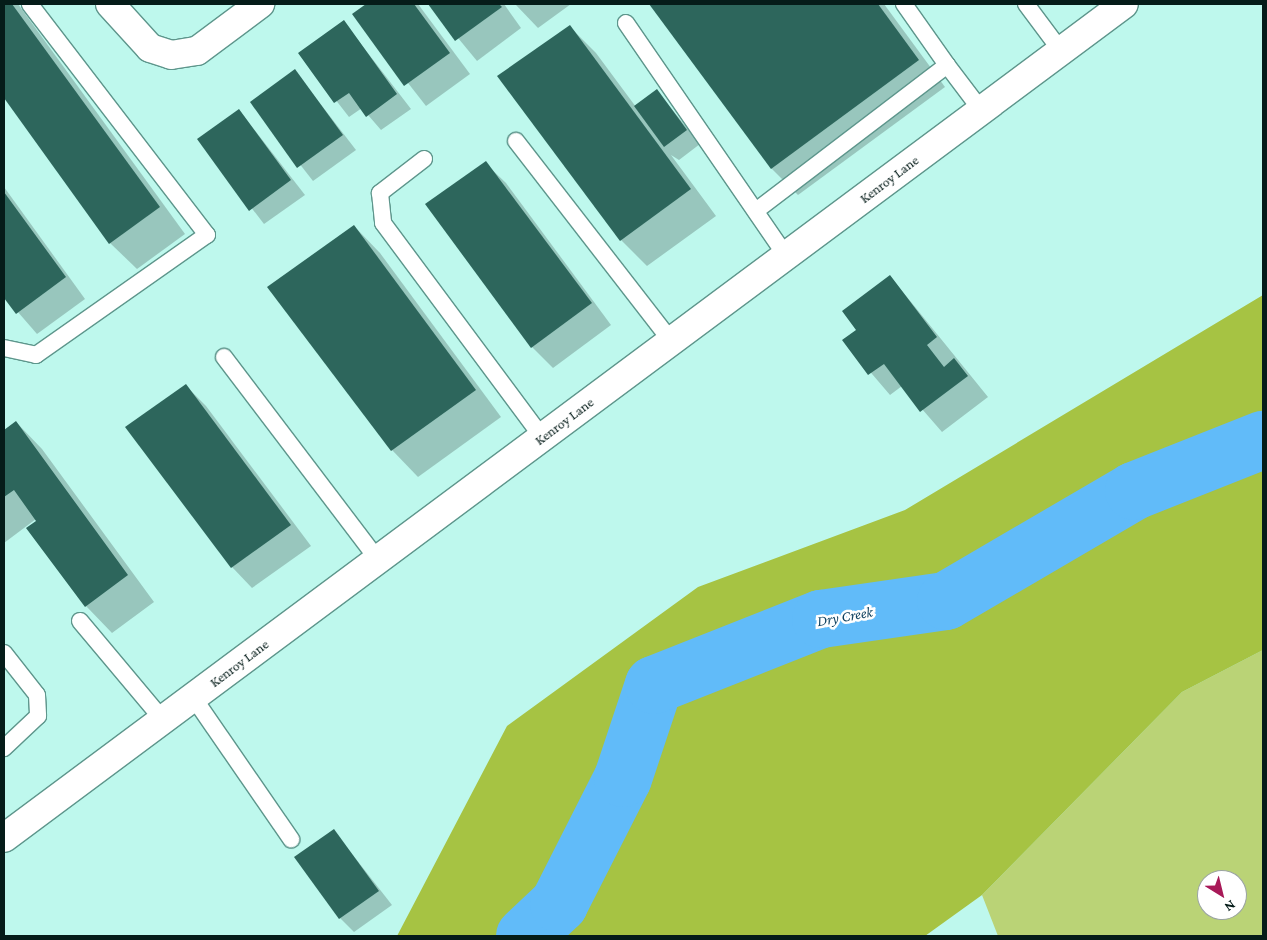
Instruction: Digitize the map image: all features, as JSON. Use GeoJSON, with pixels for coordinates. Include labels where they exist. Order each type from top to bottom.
{"type":"FeatureCollection","features":[{"type":"Feature","properties":{"kind":"street"},"geometry":{"type":"LineString","coordinates":[[110,4],[150,48],[171,55],[197,51],[260,4]]}},
{"type":"Feature","properties":{"kind":"street","name":"Kenroy Lane"},"geometry":{"type":"LineString","coordinates":[[4,838],[1124,4]]}},
{"type":"Feature","properties":{"kind":"lane"},"geometry":{"type":"LineString","coordinates":[[4,348],[36,355],[207,234],[30,4]]}},
{"type":"Feature","properties":{"kind":"lane"},"geometry":{"type":"LineString","coordinates":[[904,4],[981,110]]}},
{"type":"Feature","properties":{"kind":"lane"},"geometry":{"type":"LineString","coordinates":[[1026,4],[1061,51]]}},
{"type":"Feature","properties":{"kind":"lane"},"geometry":{"type":"LineString","coordinates":[[626,23],[757,210],[786,256]]}},
{"type":"Feature","properties":{"kind":"lane"},"geometry":{"type":"LineString","coordinates":[[757,210],[947,65]]}},
{"type":"Feature","properties":{"kind":"lane"},"geometry":{"type":"LineString","coordinates":[[516,140],[671,341]]}},
{"type":"Feature","properties":{"kind":"lane"},"geometry":{"type":"LineString","coordinates":[[424,159],[380,194],[383,223],[542,437]]}},
{"type":"Feature","properties":{"kind":"lane"},"geometry":{"type":"LineString","coordinates":[[224,357],[378,560]]}},
{"type":"Feature","properties":{"kind":"lane"},"geometry":{"type":"LineString","coordinates":[[80,621],[163,720]]}},
{"type":"Feature","properties":{"kind":"lane"},"geometry":{"type":"LineString","coordinates":[[4,653],[37,695],[38,716],[4,748]]}},
{"type":"Feature","properties":{"kind":"lane"},"geometry":{"type":"LineString","coordinates":[[194,697],[291,839]]}},
{"type":"Feature","properties":{"kind":"green space"},"geometry":{"type":"Polygon","coordinates":[[[1263,295],[1263,650],[1182,692],[982,895],[925,936],[397,936],[507,726],[698,587],[905,510],[1263,295]]]}},
{"type":"Feature","properties":{"kind":"green space"},"geometry":{"type":"Polygon","coordinates":[[[1263,650],[1263,936],[998,936],[982,895],[1182,692],[1263,650]]]}},
{"type":"Feature","properties":{"kind":"building"},"geometry":{"type":"Polygon","coordinates":[[[4,4],[12,4],[160,207],[109,244],[4,98],[4,4]]]}},
{"type":"Feature","properties":{"kind":"building"},"geometry":{"type":"Polygon","coordinates":[[[366,4],[414,4],[450,53],[404,86],[352,14],[366,4]]]}},
{"type":"Feature","properties":{"kind":"building"},"geometry":{"type":"Polygon","coordinates":[[[428,4],[499,4],[502,7],[455,41],[428,4]]]}},
{"type":"Feature","properties":{"kind":"building"},"geometry":{"type":"Polygon","coordinates":[[[649,4],[878,4],[919,60],[771,169],[649,4]]]}},
{"type":"Feature","properties":{"kind":"building"},"geometry":{"type":"Polygon","coordinates":[[[344,20],[397,94],[366,117],[349,93],[334,103],[298,53],[344,20]]]}},
{"type":"Feature","properties":{"kind":"building"},"geometry":{"type":"Polygon","coordinates":[[[570,25],[691,189],[620,241],[497,76],[570,25]]]}},
{"type":"Feature","properties":{"kind":"building"},"geometry":{"type":"Polygon","coordinates":[[[295,69],[343,135],[297,168],[250,102],[295,69]]]}},
{"type":"Feature","properties":{"kind":"building"},"geometry":{"type":"Polygon","coordinates":[[[657,89],[687,130],[664,147],[634,106],[657,89]]]}},
{"type":"Feature","properties":{"kind":"building"},"geometry":{"type":"Polygon","coordinates":[[[239,109],[291,180],[249,211],[197,139],[239,109]]]}},
{"type":"Feature","properties":{"kind":"building"},"geometry":{"type":"Polygon","coordinates":[[[486,161],[592,303],[531,348],[425,204],[486,161]]]}},
{"type":"Feature","properties":{"kind":"building"},"geometry":{"type":"Polygon","coordinates":[[[4,192],[66,277],[16,314],[4,298],[4,192]]]}},
{"type":"Feature","properties":{"kind":"building"},"geometry":{"type":"Polygon","coordinates":[[[354,225],[476,390],[391,451],[267,287],[354,225]]]}},
{"type":"Feature","properties":{"kind":"building"},"geometry":{"type":"Polygon","coordinates":[[[890,275],[937,337],[927,345],[944,367],[954,358],[968,376],[920,412],[884,364],[868,375],[842,340],[856,330],[842,311],[890,275]]]}},
{"type":"Feature","properties":{"kind":"building"},"geometry":{"type":"Polygon","coordinates":[[[186,384],[291,525],[231,568],[125,427],[186,384]]]}},
{"type":"Feature","properties":{"kind":"building"},"geometry":{"type":"Polygon","coordinates":[[[16,421],[128,575],[85,607],[26,528],[36,521],[14,490],[4,497],[4,430],[16,421]]]}},
{"type":"Feature","properties":{"kind":"building"},"geometry":{"type":"Polygon","coordinates":[[[334,829],[379,891],[339,919],[294,857],[334,829]]]}},
{"type":"Feature","properties":{"kind":"waterway","name":"Dry Creek"},"geometry":{"type":"LineString","coordinates":[[525,936],[559,904],[623,778],[654,685],[821,619],[946,601],[1134,491],[1263,440]]}}]}
